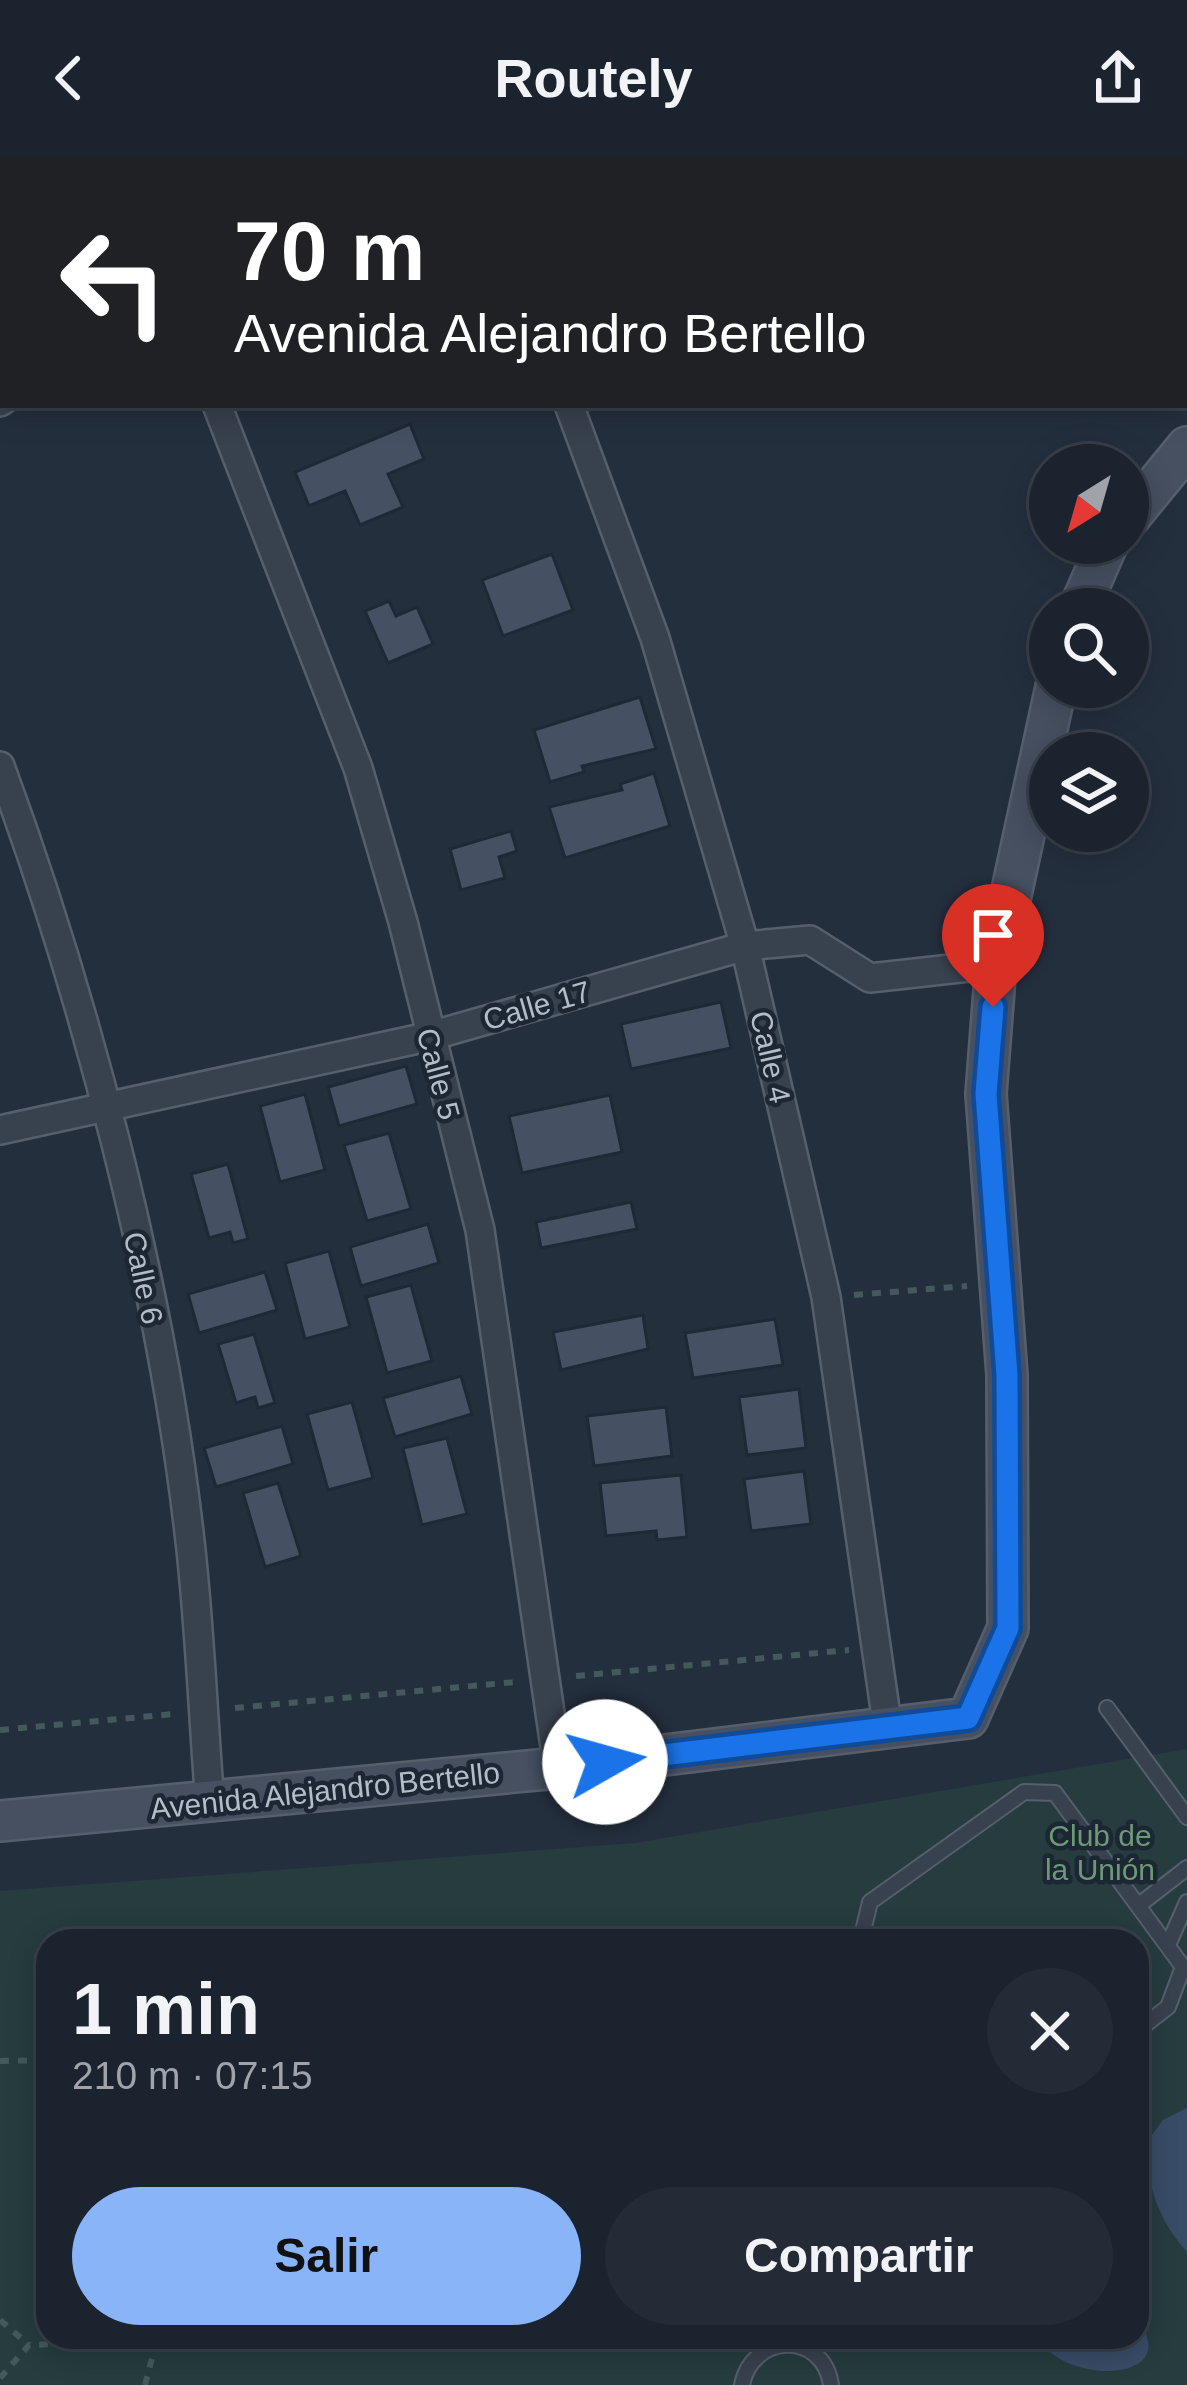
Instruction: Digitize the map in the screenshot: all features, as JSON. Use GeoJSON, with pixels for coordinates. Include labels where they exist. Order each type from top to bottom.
{"type":"FeatureCollection","features":[{"type":"Feature","properties":{"kind":"main road"},"geometry":{"type":"LineString","coordinates":[[1149,493],[1187,447]]}},
{"type":"Feature","properties":{"kind":"main road","name":"Avenida Alejandro Bertello"},"geometry":{"type":"LineString","coordinates":[[0,1821],[558,1768],[968,1718],[1008,1628],[1007,1375],[986,1094],[997,964],[1052,708]]}},
{"type":"Feature","properties":{"kind":"street","name":"Calle 5"},"geometry":{"type":"LineString","coordinates":[[218,408],[358,768],[403,922],[428,1037],[480,1230],[558,1768]]}},
{"type":"Feature","properties":{"kind":"street","name":"Calle 4"},"geometry":{"type":"LineString","coordinates":[[569,408],[655,638],[745,946],[826,1297],[888,1730]]}},
{"type":"Feature","properties":{"kind":"street","name":"Calle 6"},"geometry":{"type":"LineString","coordinates":[[0,766],[104,1104],[152,1312],[190,1540],[210,1804]]}},
{"type":"Feature","properties":{"kind":"street","name":"Calle 17"},"geometry":{"type":"LineString","coordinates":[[0,1130],[428,1037],[745,946],[810,940],[869,978],[997,964]]}},
{"type":"Feature","properties":{"kind":"lane"},"geometry":{"type":"LineString","coordinates":[[1107,1708],[1187,1817]]}},
{"type":"Feature","properties":{"kind":"lane"},"geometry":{"type":"LineString","coordinates":[[863,1929],[870,1902],[1024,1792],[1054,1793],[1183,1967],[1168,2007],[1149,2022]]}},
{"type":"Feature","properties":{"kind":"lane"},"geometry":{"type":"LineString","coordinates":[[1139,1905],[1187,1868]]}},
{"type":"Feature","properties":{"kind":"lane"},"geometry":{"type":"LineString","coordinates":[[1168,1945],[1187,1902]]}},
{"type":"Feature","properties":{"kind":"lane"},"geometry":{"type":"LineString","coordinates":[[742,2385],[754,2356],[768,2349]]}},
{"type":"Feature","properties":{"kind":"lane"},"geometry":{"type":"LineString","coordinates":[[806,2349],[822,2360],[831,2385]]}},
{"type":"Feature","properties":{"kind":"path"},"geometry":{"type":"LineString","coordinates":[[826,1297],[1000,1283]]}},
{"type":"Feature","properties":{"kind":"path"},"geometry":{"type":"LineString","coordinates":[[0,1730],[877,1648]]}},
{"type":"Feature","properties":{"kind":"path"},"geometry":{"type":"LineString","coordinates":[[0,2061],[36,2060]]}},
{"type":"Feature","properties":{"kind":"path"},"geometry":{"type":"LineString","coordinates":[[0,2320],[29,2345],[36,2345]]}},
{"type":"Feature","properties":{"kind":"path"},"geometry":{"type":"LineString","coordinates":[[0,2378],[29,2345]]}},
{"type":"Feature","properties":{"kind":"path"},"geometry":{"type":"LineString","coordinates":[[145,2385],[154,2349]]}},
{"type":"Feature","properties":{"kind":"green space","name":"Club de la Unión"},"geometry":{"type":"Polygon","coordinates":[[[1187,1749],[1187,2385],[0,2385],[0,1891],[635,1843],[1187,1749]]]}},
{"type":"Feature","properties":{"kind":"water"},"geometry":{"type":"Polygon","coordinates":[[[1187,2108],[1187,2252],[1168,2227],[1149,2174],[1149,2139],[1163,2120],[1187,2108]]]}},
{"type":"Feature","properties":{"kind":"water"},"geometry":{"type":"Polygon","coordinates":[[[1048,2349],[1147,2349],[1146,2356],[1133,2366],[1114,2371],[1070,2364],[1048,2349]]]}},
{"type":"Feature","properties":{"kind":"building"},"geometry":{"type":"Polygon","coordinates":[[[410,424],[424,459],[388,474],[403,507],[360,525],[345,491],[309,506],[295,472],[410,424]]]}},
{"type":"Feature","properties":{"kind":"building"},"geometry":{"type":"Polygon","coordinates":[[[552,554],[573,610],[503,636],[482,580],[552,554]]]}},
{"type":"Feature","properties":{"kind":"building"},"geometry":{"type":"Polygon","coordinates":[[[389,601],[396,616],[417,607],[433,644],[388,663],[365,611],[389,601]]]}},
{"type":"Feature","properties":{"kind":"building"},"geometry":{"type":"Polygon","coordinates":[[[640,697],[656,749],[582,766],[584,772],[550,782],[534,730],[640,697]]]}},
{"type":"Feature","properties":{"kind":"building"},"geometry":{"type":"Polygon","coordinates":[[[654,773],[670,826],[565,858],[549,807],[622,790],[620,784],[654,773]]]}},
{"type":"Feature","properties":{"kind":"building"},"geometry":{"type":"Polygon","coordinates":[[[511,831],[517,851],[499,857],[505,878],[461,890],[450,849],[511,831]]]}},
{"type":"Feature","properties":{"kind":"building"},"geometry":{"type":"Polygon","coordinates":[[[721,1002],[731,1048],[631,1069],[621,1024],[721,1002]]]}},
{"type":"Feature","properties":{"kind":"building"},"geometry":{"type":"Polygon","coordinates":[[[406,1066],[417,1104],[339,1126],[328,1087],[406,1066]]]}},
{"type":"Feature","properties":{"kind":"building"},"geometry":{"type":"Polygon","coordinates":[[[305,1094],[325,1170],[280,1182],[260,1106],[305,1094]]]}},
{"type":"Feature","properties":{"kind":"building"},"geometry":{"type":"Polygon","coordinates":[[[610,1095],[622,1152],[522,1173],[509,1116],[610,1095]]]}},
{"type":"Feature","properties":{"kind":"building"},"geometry":{"type":"Polygon","coordinates":[[[389,1133],[411,1209],[367,1221],[344,1145],[389,1133]]]}},
{"type":"Feature","properties":{"kind":"building"},"geometry":{"type":"Polygon","coordinates":[[[228,1164],[248,1239],[233,1243],[230,1232],[209,1238],[191,1174],[228,1164]]]}},
{"type":"Feature","properties":{"kind":"building"},"geometry":{"type":"Polygon","coordinates":[[[631,1202],[637,1229],[541,1248],[536,1222],[631,1202]]]}},
{"type":"Feature","properties":{"kind":"building"},"geometry":{"type":"Polygon","coordinates":[[[428,1224],[439,1263],[361,1286],[350,1247],[428,1224]]]}},
{"type":"Feature","properties":{"kind":"building"},"geometry":{"type":"Polygon","coordinates":[[[329,1251],[350,1327],[305,1339],[285,1263],[329,1251]]]}},
{"type":"Feature","properties":{"kind":"building"},"geometry":{"type":"Polygon","coordinates":[[[265,1272],[277,1310],[199,1333],[188,1294],[265,1272]]]}},
{"type":"Feature","properties":{"kind":"building"},"geometry":{"type":"Polygon","coordinates":[[[411,1285],[432,1361],[387,1373],[366,1297],[411,1285]]]}},
{"type":"Feature","properties":{"kind":"building"},"geometry":{"type":"Polygon","coordinates":[[[643,1315],[648,1349],[561,1370],[553,1332],[643,1315]]]}},
{"type":"Feature","properties":{"kind":"building"},"geometry":{"type":"Polygon","coordinates":[[[775,1319],[783,1365],[693,1378],[685,1333],[775,1319]]]}},
{"type":"Feature","properties":{"kind":"building"},"geometry":{"type":"Polygon","coordinates":[[[254,1334],[275,1403],[258,1408],[255,1397],[236,1403],[218,1344],[254,1334]]]}},
{"type":"Feature","properties":{"kind":"building"},"geometry":{"type":"Polygon","coordinates":[[[461,1376],[472,1414],[395,1437],[383,1398],[461,1376]]]}},
{"type":"Feature","properties":{"kind":"building"},"geometry":{"type":"Polygon","coordinates":[[[799,1389],[806,1448],[747,1455],[739,1397],[799,1389]]]}},
{"type":"Feature","properties":{"kind":"building"},"geometry":{"type":"Polygon","coordinates":[[[352,1402],[373,1478],[328,1490],[307,1414],[352,1402]]]}},
{"type":"Feature","properties":{"kind":"building"},"geometry":{"type":"Polygon","coordinates":[[[666,1407],[672,1456],[594,1466],[587,1416],[666,1407]]]}},
{"type":"Feature","properties":{"kind":"building"},"geometry":{"type":"Polygon","coordinates":[[[282,1426],[293,1464],[216,1487],[204,1448],[282,1426]]]}},
{"type":"Feature","properties":{"kind":"building"},"geometry":{"type":"Polygon","coordinates":[[[447,1438],[467,1514],[422,1525],[403,1448],[447,1438]]]}},
{"type":"Feature","properties":{"kind":"building"},"geometry":{"type":"Polygon","coordinates":[[[804,1471],[811,1524],[751,1531],[744,1479],[804,1471]]]}},
{"type":"Feature","properties":{"kind":"building"},"geometry":{"type":"Polygon","coordinates":[[[681,1475],[687,1537],[657,1540],[656,1531],[606,1536],[600,1483],[681,1475]]]}},
{"type":"Feature","properties":{"kind":"building"},"geometry":{"type":"Polygon","coordinates":[[[278,1483],[301,1556],[265,1567],[243,1493],[278,1483]]]}},
{"type":"Feature","properties":{"kind":"route"},"geometry":{"type":"LineString","coordinates":[[605,1762],[968,1718],[1008,1628],[1007,1375],[986,1094],[993,1007]]}}]}
